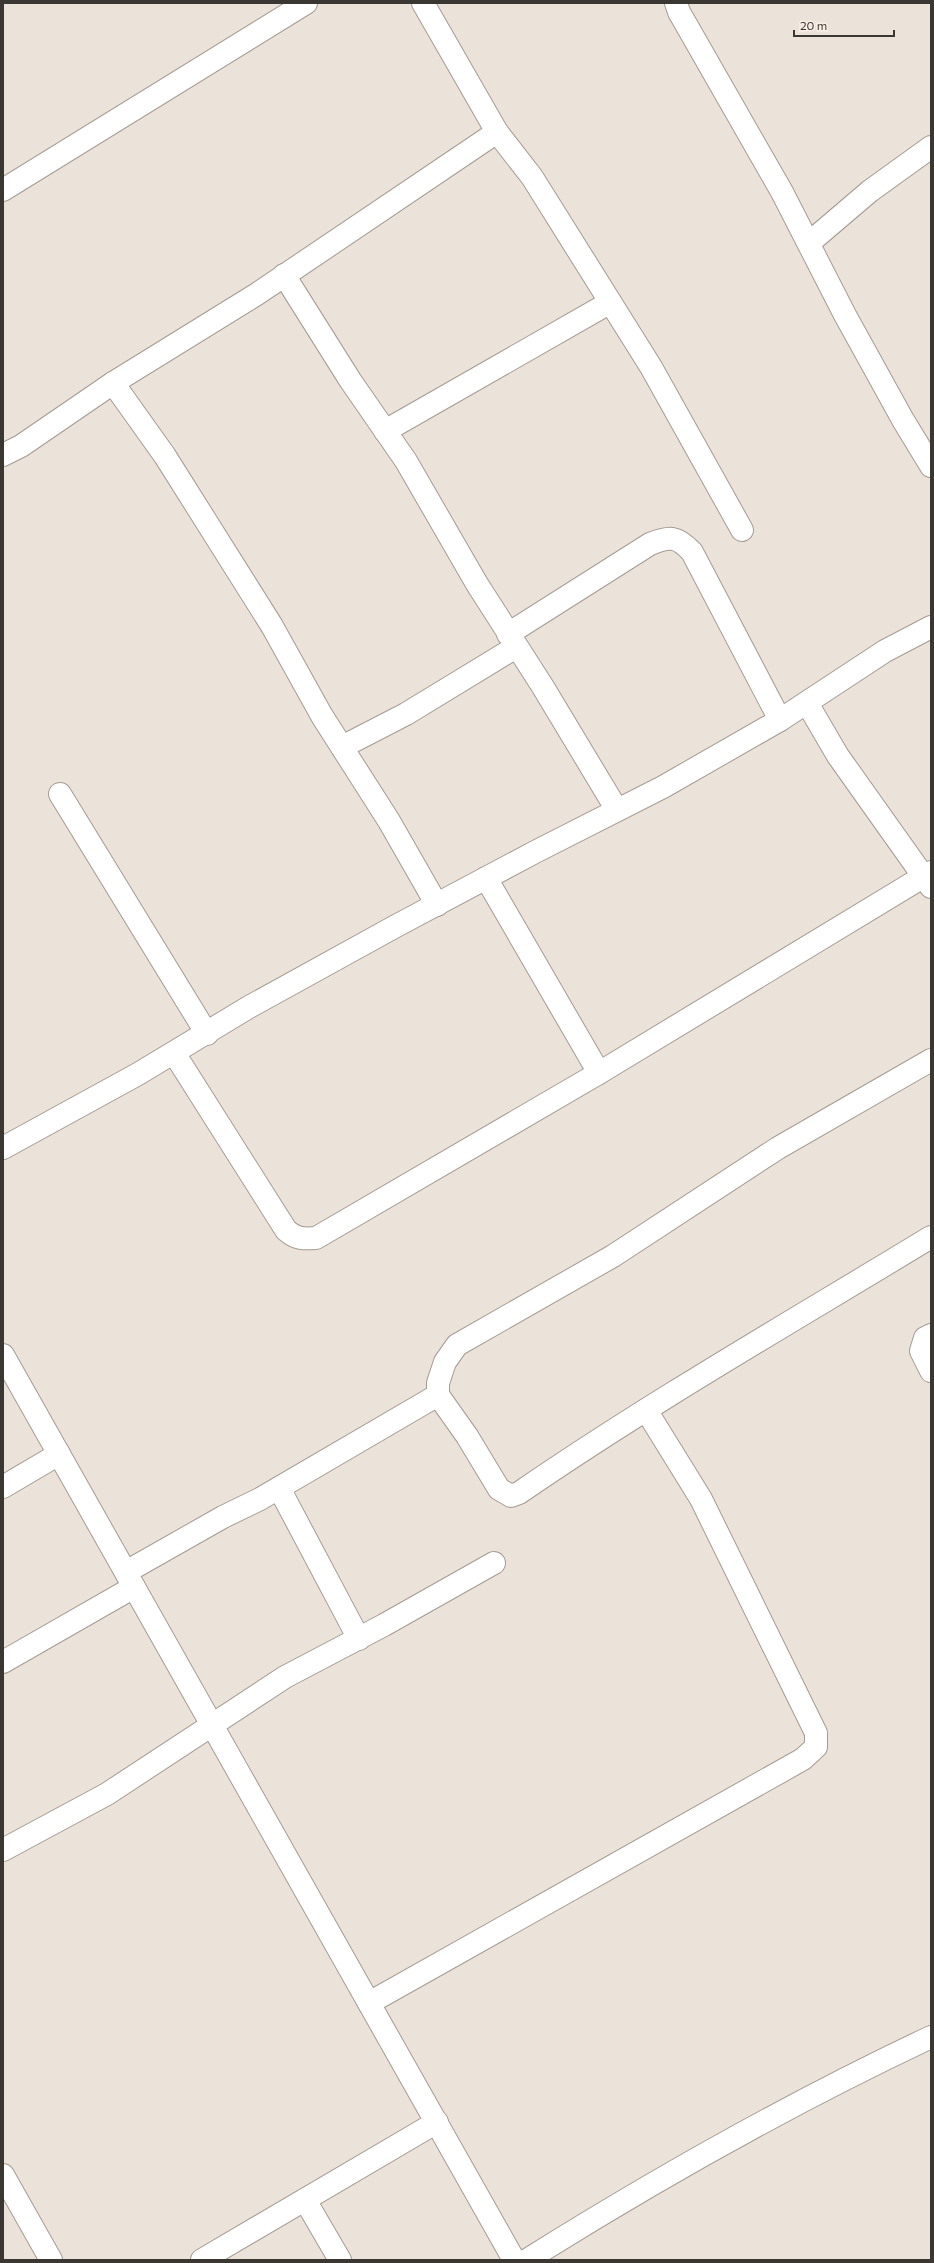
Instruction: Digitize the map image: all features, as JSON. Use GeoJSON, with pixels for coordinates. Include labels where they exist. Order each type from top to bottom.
{"type":"FeatureCollection","features":[{"type":"Feature","properties":{"kind":"street"},"geometry":{"type":"LineString","coordinates":[[3,190],[306,3]]}},
{"type":"Feature","properties":{"kind":"street"},"geometry":{"type":"LineString","coordinates":[[423,3],[497,132],[532,177],[651,367],[742,530]]}},
{"type":"Feature","properties":{"kind":"street"},"geometry":{"type":"LineString","coordinates":[[676,3],[679,12],[809,243],[874,368],[931,466]]}},
{"type":"Feature","properties":{"kind":"street"},"geometry":{"type":"LineString","coordinates":[[3,455],[21,446],[113,383],[284,275],[497,132]]}},
{"type":"Feature","properties":{"kind":"street"},"geometry":{"type":"LineString","coordinates":[[809,243],[870,191],[931,147]]}},
{"type":"Feature","properties":{"kind":"street"},"geometry":{"type":"LineString","coordinates":[[284,275],[350,380],[406,461],[425,496],[512,641],[543,687],[617,810]]}},
{"type":"Feature","properties":{"kind":"street"},"geometry":{"type":"LineString","coordinates":[[386,431],[609,302]]}},
{"type":"Feature","properties":{"kind":"street"},"geometry":{"type":"LineString","coordinates":[[113,383],[164,456],[272,626],[342,747],[389,821],[437,905]]}},
{"type":"Feature","properties":{"kind":"street"},"geometry":{"type":"LineString","coordinates":[[342,747],[406,714],[650,544],[664,538],[675,538],[684,543],[692,552],[780,720]]}},
{"type":"Feature","properties":{"kind":"street"},"geometry":{"type":"LineString","coordinates":[[3,1148],[174,1053],[249,1007],[486,878],[664,787],[780,720],[885,651],[931,627]]}},
{"type":"Feature","properties":{"kind":"street"},"geometry":{"type":"LineString","coordinates":[[174,1053],[286,1230],[293,1236],[302,1239],[316,1238],[331,1230],[929,879],[838,756],[807,703]]}},
{"type":"Feature","properties":{"kind":"street"},"geometry":{"type":"LineString","coordinates":[[60,794],[207,1034]]}},
{"type":"Feature","properties":{"kind":"street"},"geometry":{"type":"LineString","coordinates":[[486,878],[599,1073]]}},
{"type":"Feature","properties":{"kind":"street"},"geometry":{"type":"LineString","coordinates":[[931,1060],[778,1148],[613,1256],[457,1345],[445,1362],[438,1383],[438,1395],[467,1436],[499,1489],[511,1496],[519,1493],[580,1451],[646,1410],[931,1237]]}},
{"type":"Feature","properties":{"kind":"street"},"geometry":{"type":"LineString","coordinates":[[931,1335],[925,1338],[921,1351],[931,1371]]}},
{"type":"Feature","properties":{"kind":"street"},"geometry":{"type":"LineString","coordinates":[[3,1355],[514,2260]]}},
{"type":"Feature","properties":{"kind":"street"},"geometry":{"type":"LineString","coordinates":[[3,1662],[130,1579],[279,1488],[438,1395]]}},
{"type":"Feature","properties":{"kind":"street"},"geometry":{"type":"LineString","coordinates":[[369,2002],[803,1760],[816,1747],[817,1741],[813,1727],[752,1600],[701,1499],[646,1410]]}},
{"type":"Feature","properties":{"kind":"street"},"geometry":{"type":"LineString","coordinates":[[3,1488],[59,1454]]}},
{"type":"Feature","properties":{"kind":"street"},"geometry":{"type":"LineString","coordinates":[[279,1488],[359,1639]]}},
{"type":"Feature","properties":{"kind":"street"},"geometry":{"type":"LineString","coordinates":[[3,1850],[107,1794],[285,1677],[359,1639],[494,1563]]}},
{"type":"Feature","properties":{"kind":"street"},"geometry":{"type":"LineString","coordinates":[[527,2260],[623,2199],[726,2140],[835,2082],[931,2037]]}},
{"type":"Feature","properties":{"kind":"street"},"geometry":{"type":"LineString","coordinates":[[202,2260],[437,2122]]}},
{"type":"Feature","properties":{"kind":"street"},"geometry":{"type":"LineString","coordinates":[[3,2175],[51,2260]]}},
{"type":"Feature","properties":{"kind":"street"},"geometry":{"type":"LineString","coordinates":[[305,2200],[340,2260]]}}]}
